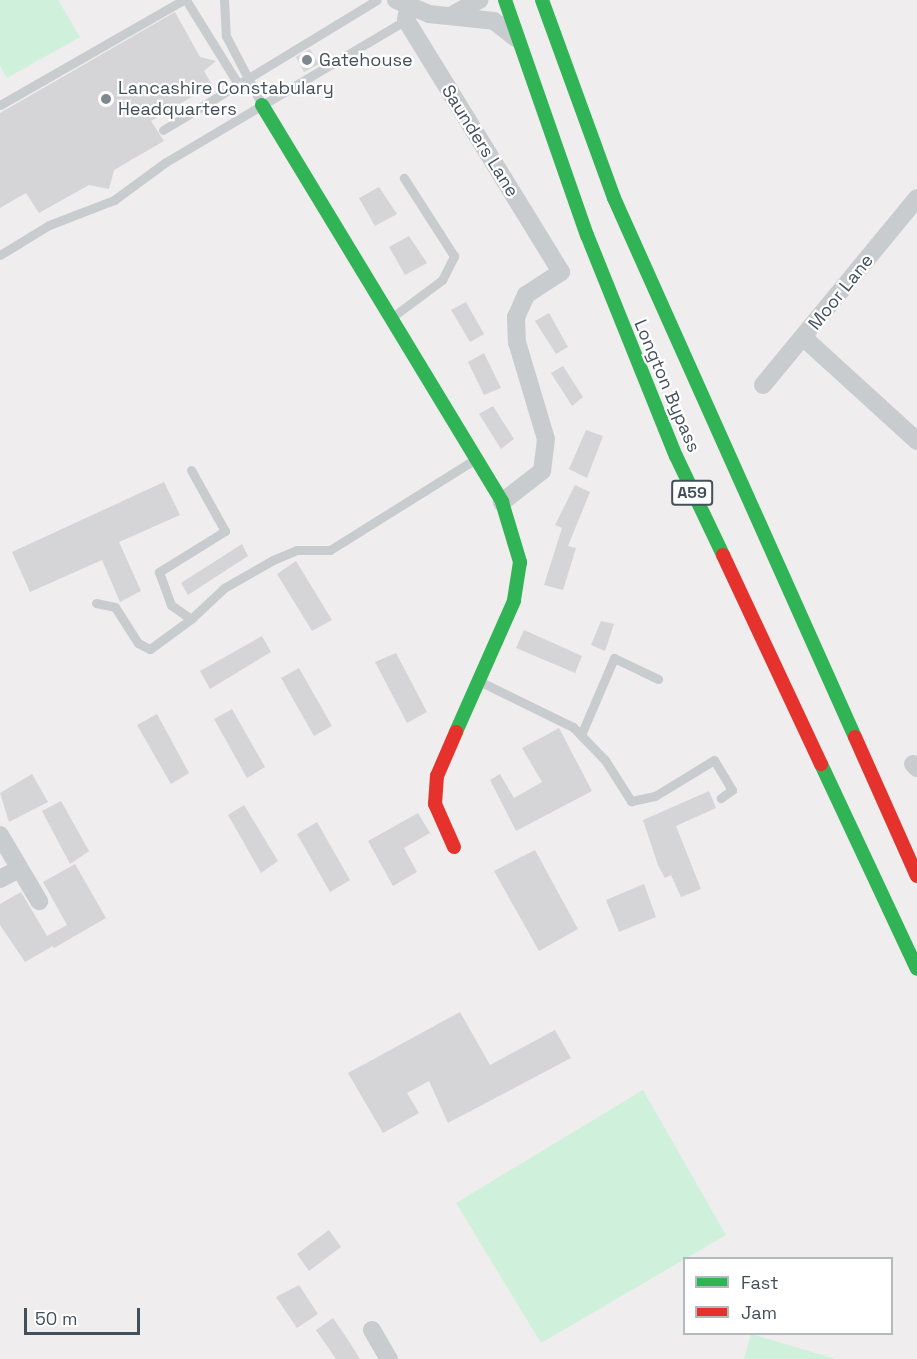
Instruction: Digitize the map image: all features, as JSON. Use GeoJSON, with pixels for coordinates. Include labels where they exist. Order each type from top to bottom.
{"type":"FeatureCollection","features":[{"type":"Feature","properties":{"kind":"main road","name":"Longton Bypass"},"geometry":{"type":"LineString","coordinates":[[505,0],[591,246],[685,477],[917,969]]}},
{"type":"Feature","properties":{"kind":"main road","name":"Longton Bypass"},"geometry":{"type":"LineString","coordinates":[[542,0],[614,198],[917,876]]}},
{"type":"Feature","properties":{"kind":"main road"},"geometry":{"type":"LineString","coordinates":[[262,105],[502,502],[520,562],[514,601],[437,776],[435,804],[454,847]]}},
{"type":"Feature","properties":{"kind":"street"},"geometry":{"type":"LineString","coordinates":[[454,14],[479,0]]}},
{"type":"Feature","properties":{"kind":"street"},"geometry":{"type":"LineString","coordinates":[[403,9],[494,21],[517,39]]}},
{"type":"Feature","properties":{"kind":"street","name":"Saunders Lane"},"geometry":{"type":"LineString","coordinates":[[403,9],[561,272],[526,296],[516,317],[517,342],[546,439],[542,471],[502,502]]}},
{"type":"Feature","properties":{"kind":"street","name":"Moor Lane"},"geometry":{"type":"LineString","coordinates":[[763,385],[917,198]]}},
{"type":"Feature","properties":{"kind":"street"},"geometry":{"type":"LineString","coordinates":[[804,338],[917,441]]}},
{"type":"Feature","properties":{"kind":"street"},"geometry":{"type":"LineString","coordinates":[[0,836],[39,901]]}},
{"type":"Feature","properties":{"kind":"street"},"geometry":{"type":"LineString","coordinates":[[0,879],[19,869]]}},
{"type":"Feature","properties":{"kind":"street"},"geometry":{"type":"LineString","coordinates":[[372,1330],[389,1359]]}},
{"type":"Feature","properties":{"kind":"lane"},"geometry":{"type":"LineString","coordinates":[[0,105],[185,0],[238,84]]}},
{"type":"Feature","properties":{"kind":"lane"},"geometry":{"type":"LineString","coordinates":[[224,0],[226,36],[262,105]]}},
{"type":"Feature","properties":{"kind":"lane"},"geometry":{"type":"LineString","coordinates":[[163,130],[377,0]]}},
{"type":"Feature","properties":{"kind":"lane"},"geometry":{"type":"LineString","coordinates":[[0,255],[49,225],[114,200],[166,162],[262,105],[403,9]]}},
{"type":"Feature","properties":{"kind":"lane"},"geometry":{"type":"LineString","coordinates":[[391,318],[442,280],[454,256],[404,178]]}},
{"type":"Feature","properties":{"kind":"lane"},"geometry":{"type":"LineString","coordinates":[[96,603],[115,607],[138,643],[150,649],[191,619],[224,588],[273,560],[297,550],[330,550],[476,459]]}},
{"type":"Feature","properties":{"kind":"lane"},"geometry":{"type":"LineString","coordinates":[[191,471],[225,531],[159,572],[165,595],[191,619]]}},
{"type":"Feature","properties":{"kind":"lane"},"geometry":{"type":"LineString","coordinates":[[581,735],[614,658],[658,679]]}},
{"type":"Feature","properties":{"kind":"lane"},"geometry":{"type":"LineString","coordinates":[[479,681],[581,735],[630,801],[655,796],[714,760],[732,790],[721,798]]}},
{"type":"Feature","properties":{"kind":"green space"},"geometry":{"type":"Polygon","coordinates":[[[0,0],[58,0],[80,37],[7,78],[0,66],[0,0]]]}},
{"type":"Feature","properties":{"kind":"green space"},"geometry":{"type":"Polygon","coordinates":[[[643,1090],[726,1235],[688,1257],[683,1257],[683,1260],[541,1343],[456,1203],[643,1090]]]}},
{"type":"Feature","properties":{"kind":"green space"},"geometry":{"type":"Polygon","coordinates":[[[751,1335],[754,1335],[836,1359],[744,1359],[751,1335]]]}},
{"type":"Feature","properties":{"kind":"building","name":"Lancashire Constabulary Headquarters"},"geometry":{"type":"Polygon","coordinates":[[[175,12],[200,57],[216,61],[204,71],[212,85],[151,121],[164,141],[114,170],[109,189],[89,185],[39,213],[26,193],[0,208],[0,113],[175,12]]]}},
{"type":"Feature","properties":{"kind":"building","name":"Gatehouse"},"geometry":{"type":"Polygon","coordinates":[[[310,49],[319,64],[304,72],[296,57],[310,49]]]}},
{"type":"Feature","properties":{"kind":"building"},"geometry":{"type":"Polygon","coordinates":[[[379,187],[397,214],[375,226],[359,198],[379,187]]]}},
{"type":"Feature","properties":{"kind":"building"},"geometry":{"type":"Polygon","coordinates":[[[409,236],[427,263],[405,275],[389,247],[409,236]]]}},
{"type":"Feature","properties":{"kind":"building"},"geometry":{"type":"Polygon","coordinates":[[[466,302],[484,334],[470,342],[451,310],[466,302]]]}},
{"type":"Feature","properties":{"kind":"building"},"geometry":{"type":"Polygon","coordinates":[[[549,313],[568,347],[556,354],[535,321],[549,313]]]}},
{"type":"Feature","properties":{"kind":"building"},"geometry":{"type":"Polygon","coordinates":[[[484,353],[501,388],[484,395],[468,362],[484,353]]]}},
{"type":"Feature","properties":{"kind":"building"},"geometry":{"type":"Polygon","coordinates":[[[563,366],[583,397],[572,406],[551,373],[563,366]]]}},
{"type":"Feature","properties":{"kind":"building"},"geometry":{"type":"Polygon","coordinates":[[[493,406],[514,439],[501,449],[479,414],[493,406]]]}},
{"type":"Feature","properties":{"kind":"building"},"geometry":{"type":"Polygon","coordinates":[[[586,430],[603,436],[587,478],[569,469],[586,430]]]}},
{"type":"Feature","properties":{"kind":"building"},"geometry":{"type":"Polygon","coordinates":[[[164,482],[180,515],[119,542],[141,591],[120,602],[102,560],[30,592],[12,552],[164,482]]]}},
{"type":"Feature","properties":{"kind":"building"},"geometry":{"type":"Polygon","coordinates":[[[575,485],[590,492],[568,546],[576,548],[563,590],[544,585],[562,528],[555,525],[575,485]]]}},
{"type":"Feature","properties":{"kind":"building"},"geometry":{"type":"Polygon","coordinates":[[[242,544],[248,556],[188,595],[181,583],[242,544]]]}},
{"type":"Feature","properties":{"kind":"building"},"geometry":{"type":"Polygon","coordinates":[[[296,561],[332,620],[312,631],[277,574],[296,561]]]}},
{"type":"Feature","properties":{"kind":"building"},"geometry":{"type":"Polygon","coordinates":[[[601,621],[614,624],[605,651],[591,645],[601,621]]]}},
{"type":"Feature","properties":{"kind":"building"},"geometry":{"type":"Polygon","coordinates":[[[524,630],[582,656],[575,673],[516,648],[524,630]]]}},
{"type":"Feature","properties":{"kind":"building"},"geometry":{"type":"Polygon","coordinates":[[[262,636],[271,652],[210,689],[200,671],[262,636]]]}},
{"type":"Feature","properties":{"kind":"building"},"geometry":{"type":"Polygon","coordinates":[[[396,653],[427,712],[407,723],[375,662],[396,653]]]}},
{"type":"Feature","properties":{"kind":"building"},"geometry":{"type":"Polygon","coordinates":[[[299,668],[332,726],[314,736],[281,678],[299,668]]]}},
{"type":"Feature","properties":{"kind":"building"},"geometry":{"type":"Polygon","coordinates":[[[232,709],[265,767],[247,778],[214,719],[232,709]]]}},
{"type":"Feature","properties":{"kind":"building"},"geometry":{"type":"Polygon","coordinates":[[[157,714],[189,773],[171,784],[137,725],[157,714]]]}},
{"type":"Feature","properties":{"kind":"building"},"geometry":{"type":"Polygon","coordinates":[[[559,728],[592,791],[516,831],[490,780],[500,774],[514,798],[542,782],[522,748],[559,728]]]}},
{"type":"Feature","properties":{"kind":"building"},"geometry":{"type":"Polygon","coordinates":[[[32,774],[48,802],[9,822],[0,793],[32,774]]]}},
{"type":"Feature","properties":{"kind":"building"},"geometry":{"type":"Polygon","coordinates":[[[709,791],[716,808],[676,826],[701,889],[681,897],[671,875],[665,878],[658,865],[643,820],[709,791]]]}},
{"type":"Feature","properties":{"kind":"building"},"geometry":{"type":"Polygon","coordinates":[[[61,801],[89,851],[70,864],[42,811],[61,801]]]}},
{"type":"Feature","properties":{"kind":"building"},"geometry":{"type":"Polygon","coordinates":[[[244,805],[278,861],[261,873],[228,815],[244,805]]]}},
{"type":"Feature","properties":{"kind":"building"},"geometry":{"type":"Polygon","coordinates":[[[418,813],[430,833],[404,848],[417,872],[393,886],[368,841],[418,813]]]}},
{"type":"Feature","properties":{"kind":"building"},"geometry":{"type":"Polygon","coordinates":[[[317,822],[350,880],[330,892],[297,834],[317,822]]]}},
{"type":"Feature","properties":{"kind":"building"},"geometry":{"type":"Polygon","coordinates":[[[535,850],[578,929],[539,951],[494,871],[535,850]]]}},
{"type":"Feature","properties":{"kind":"building"},"geometry":{"type":"Polygon","coordinates":[[[75,864],[106,918],[54,948],[47,936],[67,925],[43,882],[75,864]]]}},
{"type":"Feature","properties":{"kind":"building"},"geometry":{"type":"Polygon","coordinates":[[[644,884],[656,917],[619,932],[606,900],[644,884]]]}},
{"type":"Feature","properties":{"kind":"building"},"geometry":{"type":"Polygon","coordinates":[[[21,892],[53,946],[25,962],[0,925],[0,904],[21,892]]]}},
{"type":"Feature","properties":{"kind":"building"},"geometry":{"type":"Polygon","coordinates":[[[460,1012],[490,1065],[555,1030],[571,1058],[448,1123],[429,1081],[407,1093],[419,1113],[383,1133],[348,1073],[460,1012]]]}},
{"type":"Feature","properties":{"kind":"building"},"geometry":{"type":"Polygon","coordinates":[[[329,1230],[341,1247],[309,1271],[297,1254],[329,1230]]]}},
{"type":"Feature","properties":{"kind":"building"},"geometry":{"type":"Polygon","coordinates":[[[299,1285],[318,1314],[297,1328],[276,1297],[299,1285]]]}},
{"type":"Feature","properties":{"kind":"building"},"geometry":{"type":"Polygon","coordinates":[[[333,1318],[360,1359],[336,1359],[316,1330],[333,1318]]]}},
{"type":"Feature","properties":{"kind":"traffic: fast"},"geometry":{"type":"LineString","coordinates":[[505,0],[587,235],[676,456],[723,555]]}},
{"type":"Feature","properties":{"kind":"traffic: fast"},"geometry":{"type":"LineString","coordinates":[[542,0],[614,198],[855,737]]}},
{"type":"Feature","properties":{"kind":"traffic: fast"},"geometry":{"type":"LineString","coordinates":[[262,105],[502,502],[520,562],[514,601],[456,732]]}},
{"type":"Feature","properties":{"kind":"traffic: fast"},"geometry":{"type":"LineString","coordinates":[[821,764],[917,969]]}},
{"type":"Feature","properties":{"kind":"traffic: jam"},"geometry":{"type":"LineString","coordinates":[[723,555],[821,764]]}},
{"type":"Feature","properties":{"kind":"traffic: jam"},"geometry":{"type":"LineString","coordinates":[[454,847],[435,804],[437,776],[456,732]]}},
{"type":"Feature","properties":{"kind":"traffic: jam"},"geometry":{"type":"LineString","coordinates":[[855,737],[917,876]]}},
{"type":"Feature","properties":{"kind":"place","name":"Gatehouse"},"geometry":{"type":"Point","coordinates":[307,60]}},
{"type":"Feature","properties":{"kind":"place","name":"Lancashire Constabulary Headquarters"},"geometry":{"type":"Point","coordinates":[106,99]}}]}
